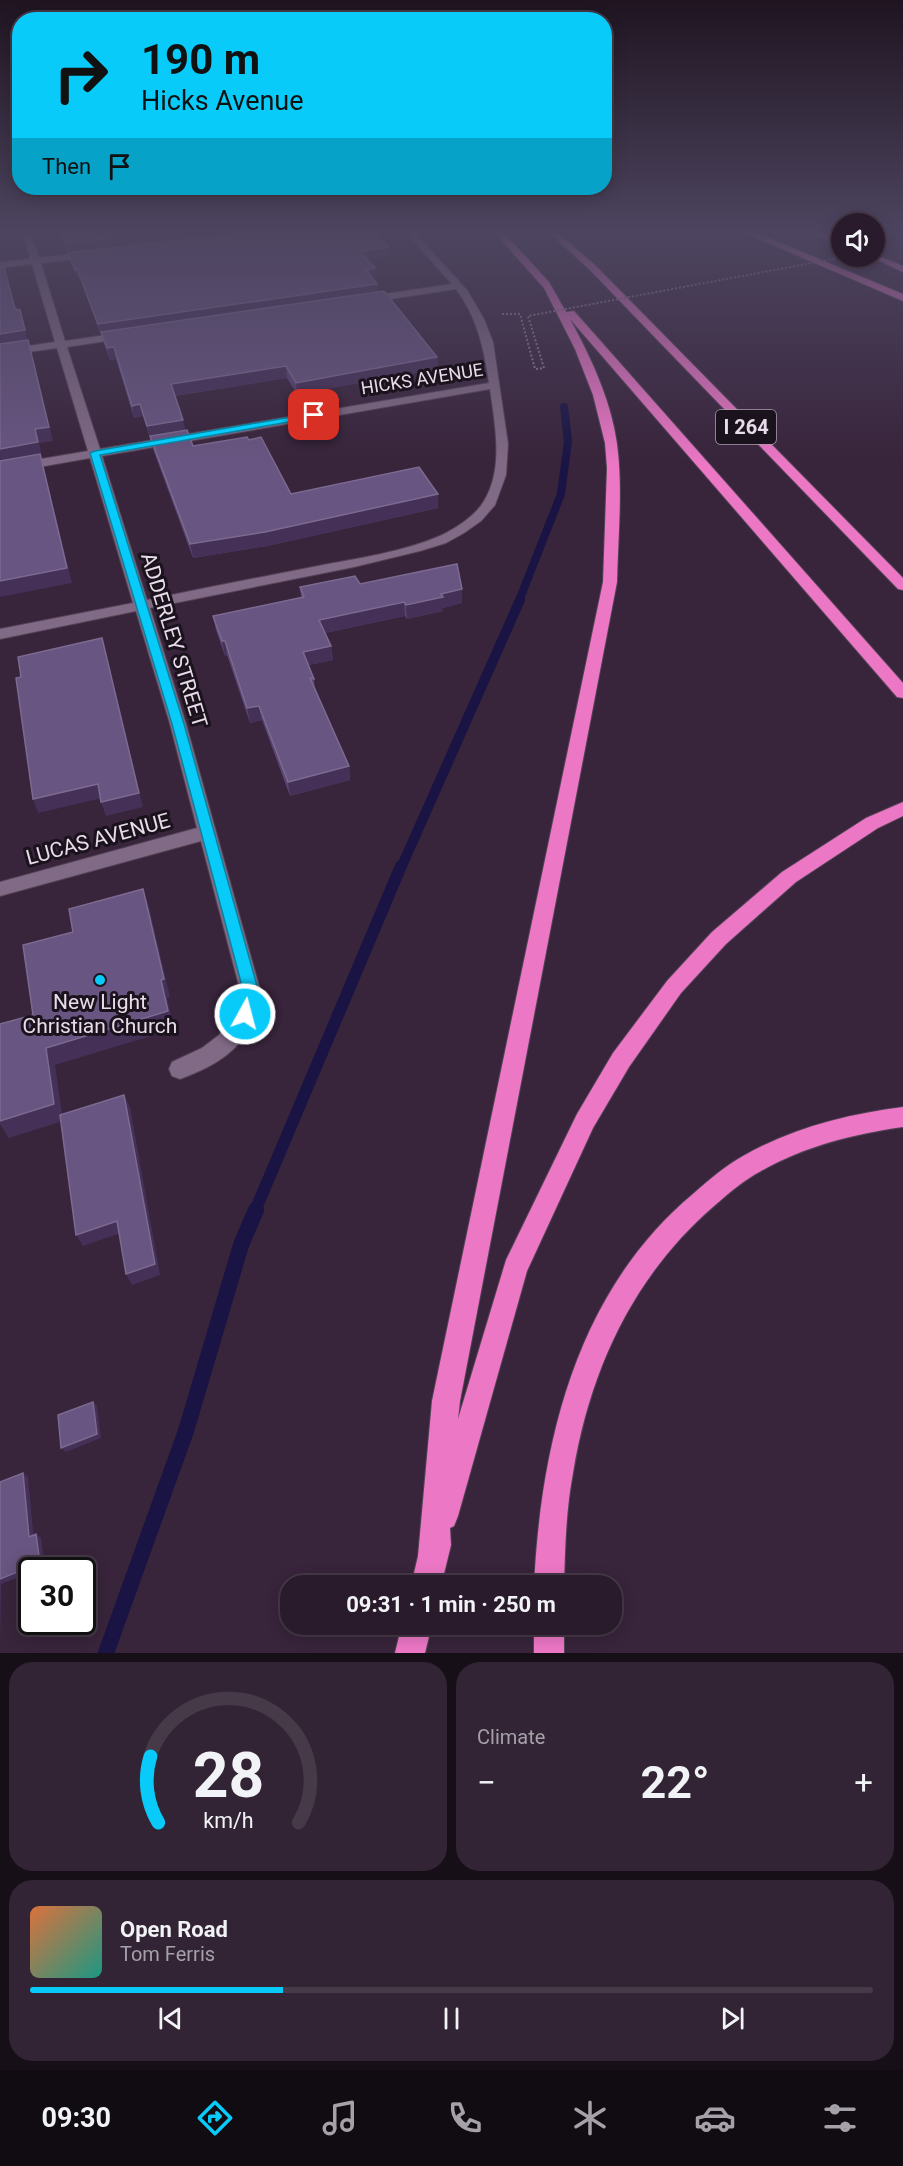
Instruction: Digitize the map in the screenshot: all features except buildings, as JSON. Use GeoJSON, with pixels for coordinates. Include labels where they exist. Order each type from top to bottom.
{"type":"FeatureCollection","features":[{"type":"Feature","properties":{"kind":"highway"},"geometry":{"type":"LineString","coordinates":[[433,1556],[447,1401],[610,582],[613,466],[605,412],[591,370],[560,310]]}},
{"type":"Feature","properties":{"kind":"highway"},"geometry":{"type":"LineString","coordinates":[[569,310],[903,693]]}},
{"type":"Feature","properties":{"kind":"highway","name":"I 264"},"geometry":{"type":"LineString","coordinates":[[634,310],[903,586]]}},
{"type":"Feature","properties":{"kind":"highway"},"geometry":{"type":"LineString","coordinates":[[429,1575],[515,1269],[585,1121],[621,1060],[674,987],[719,938],[789,877],[872,823],[903,808]]}},
{"type":"Feature","properties":{"kind":"highway"},"geometry":{"type":"LineString","coordinates":[[549,1575],[549,1548],[563,1444],[590,1356],[617,1304],[659,1240],[703,1198],[754,1161],[811,1137],[870,1121],[903,1117]]}},
{"type":"Feature","properties":{"kind":"highway"},"geometry":{"type":"LineString","coordinates":[[410,1653],[414,1635]]}},
{"type":"Feature","properties":{"kind":"highway"},"geometry":{"type":"LineString","coordinates":[[549,1635],[549,1653]]}},
{"type":"Feature","properties":{"kind":"street","name":"ADDERLEY STREET"},"geometry":{"type":"LineString","coordinates":[[51,310],[178,724],[249,986],[245,1014],[227,1041],[203,1059],[180,1069]]}},
{"type":"Feature","properties":{"kind":"street"},"geometry":{"type":"LineString","coordinates":[[0,634],[371,558],[436,542],[460,531],[490,504],[497,485],[502,454],[501,425],[486,336],[474,310]]}},
{"type":"Feature","properties":{"kind":"street"},"geometry":{"type":"LineString","coordinates":[[0,353],[132,334]]}},
{"type":"Feature","properties":{"kind":"street","name":"HICKS AVENUE"},"geometry":{"type":"LineString","coordinates":[[0,470],[494,385]]}},
{"type":"Feature","properties":{"kind":"street","name":"LUCAS AVENUE"},"geometry":{"type":"LineString","coordinates":[[0,889],[208,832]]}},
{"type":"Feature","properties":{"kind":"path"},"geometry":{"type":"LineString","coordinates":[[477,314],[519,314],[535,369],[544,368],[528,316],[559,310]]}},
{"type":"Feature","properties":{"kind":"waterway"},"geometry":{"type":"LineString","coordinates":[[519,601],[561,494],[568,441],[564,407]]}},
{"type":"Feature","properties":{"kind":"waterway"},"geometry":{"type":"LineString","coordinates":[[401,868],[520,600]]}},
{"type":"Feature","properties":{"kind":"waterway"},"geometry":{"type":"LineString","coordinates":[[255,1211],[401,866]]}},
{"type":"Feature","properties":{"kind":"waterway"},"geometry":{"type":"LineString","coordinates":[[106,1653],[186,1431],[241,1245],[256,1210]]}},
{"type":"Feature","properties":{"kind":"place","name":"New Light Christian Church"},"geometry":{"type":"Point","coordinates":[100,980]}},
{"type":"Feature","properties":{"kind":"route"},"geometry":{"type":"LineString","coordinates":[[245,1014],[249,986],[208,832],[178,724],[95,453],[314,415]]}}]}
